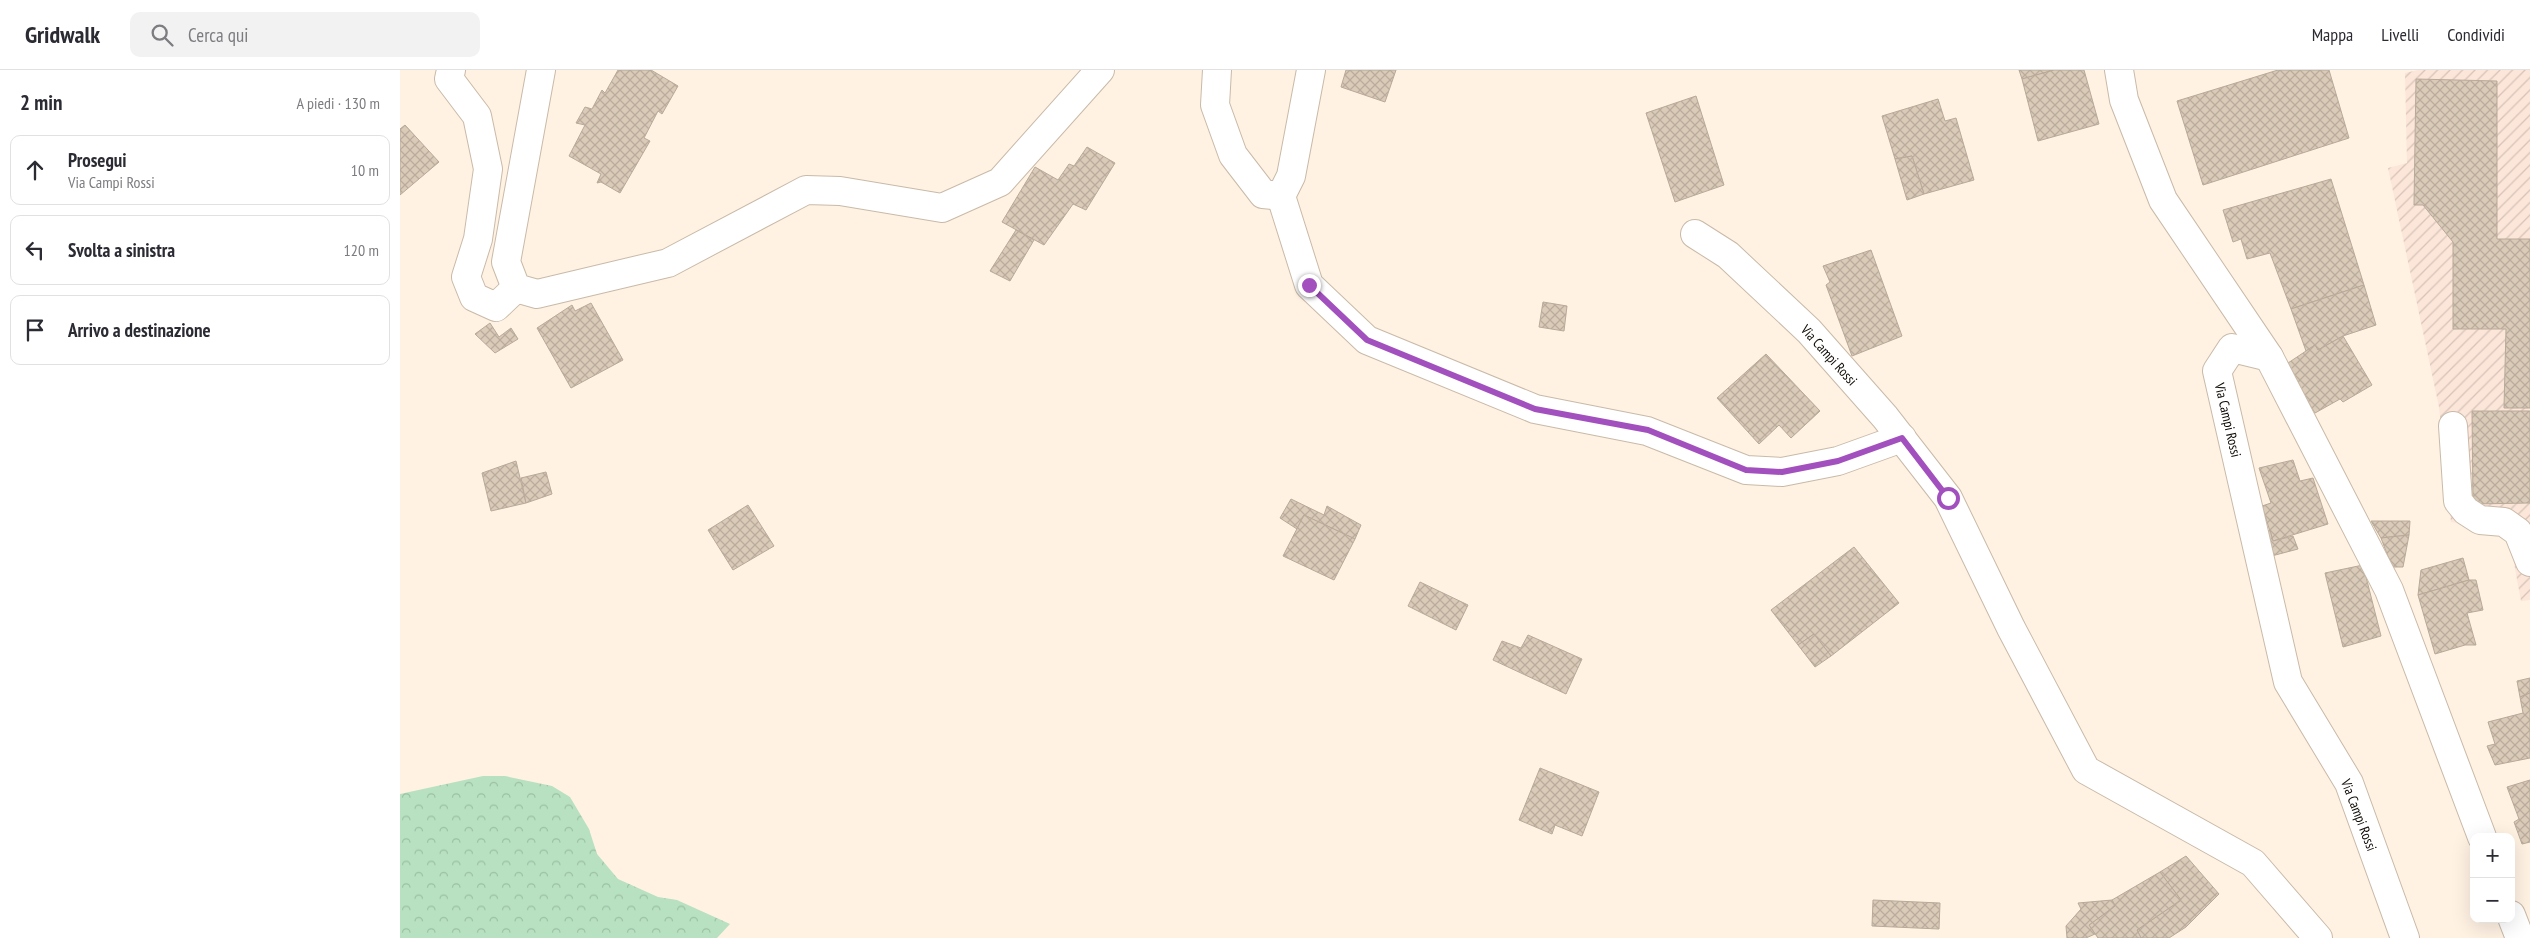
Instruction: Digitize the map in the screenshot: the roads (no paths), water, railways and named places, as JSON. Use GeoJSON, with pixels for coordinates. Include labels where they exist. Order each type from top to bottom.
{"type":"FeatureCollection","features":[{"type":"Feature","properties":{"kind":"street"},"geometry":{"type":"LineString","coordinates":[[451,70],[449,79],[477,116],[488,169],[478,239],[466,277],[474,297],[496,307],[516,288]]}},
{"type":"Feature","properties":{"kind":"street"},"geometry":{"type":"LineString","coordinates":[[516,288],[506,262],[541,70]]}},
{"type":"Feature","properties":{"kind":"street"},"geometry":{"type":"LineString","coordinates":[[516,288],[537,294],[668,263],[806,190],[840,191],[942,208],[1000,182],[1100,70]]}},
{"type":"Feature","properties":{"kind":"street"},"geometry":{"type":"LineString","coordinates":[[1217,70],[1215,106],[1233,155],[1263,194],[1281,196]]}},
{"type":"Feature","properties":{"kind":"street"},"geometry":{"type":"LineString","coordinates":[[1311,70],[1291,176],[1281,196],[1309,285],[1367,340],[1535,409],[1648,430],[1746,470],[1782,472],[1838,461],[1902,438]]}},
{"type":"Feature","properties":{"kind":"street"},"geometry":{"type":"LineString","coordinates":[[2119,70],[2124,100],[2163,200],[2269,357],[2389,590],[2480,833]]}},
{"type":"Feature","properties":{"kind":"street","name":"Via Campi Rossi"},"geometry":{"type":"LineString","coordinates":[[1695,234],[1728,255],[1809,331],[1902,438],[1948,498],[2011,628],[2086,770],[2253,863],[2318,938]]}},
{"type":"Feature","properties":{"kind":"street","name":"Via Campi Rossi"},"geometry":{"type":"LineString","coordinates":[[2269,357],[2232,348],[2217,371],[2288,682],[2350,784],[2404,938]]}},
{"type":"Feature","properties":{"kind":"street"},"geometry":{"type":"LineString","coordinates":[[2453,426],[2458,501],[2466,511],[2480,520],[2504,522],[2518,532],[2530,562]]}},
{"type":"Feature","properties":{"kind":"street"},"geometry":{"type":"LineString","coordinates":[[2514,923],[2520,938]]}}]}
